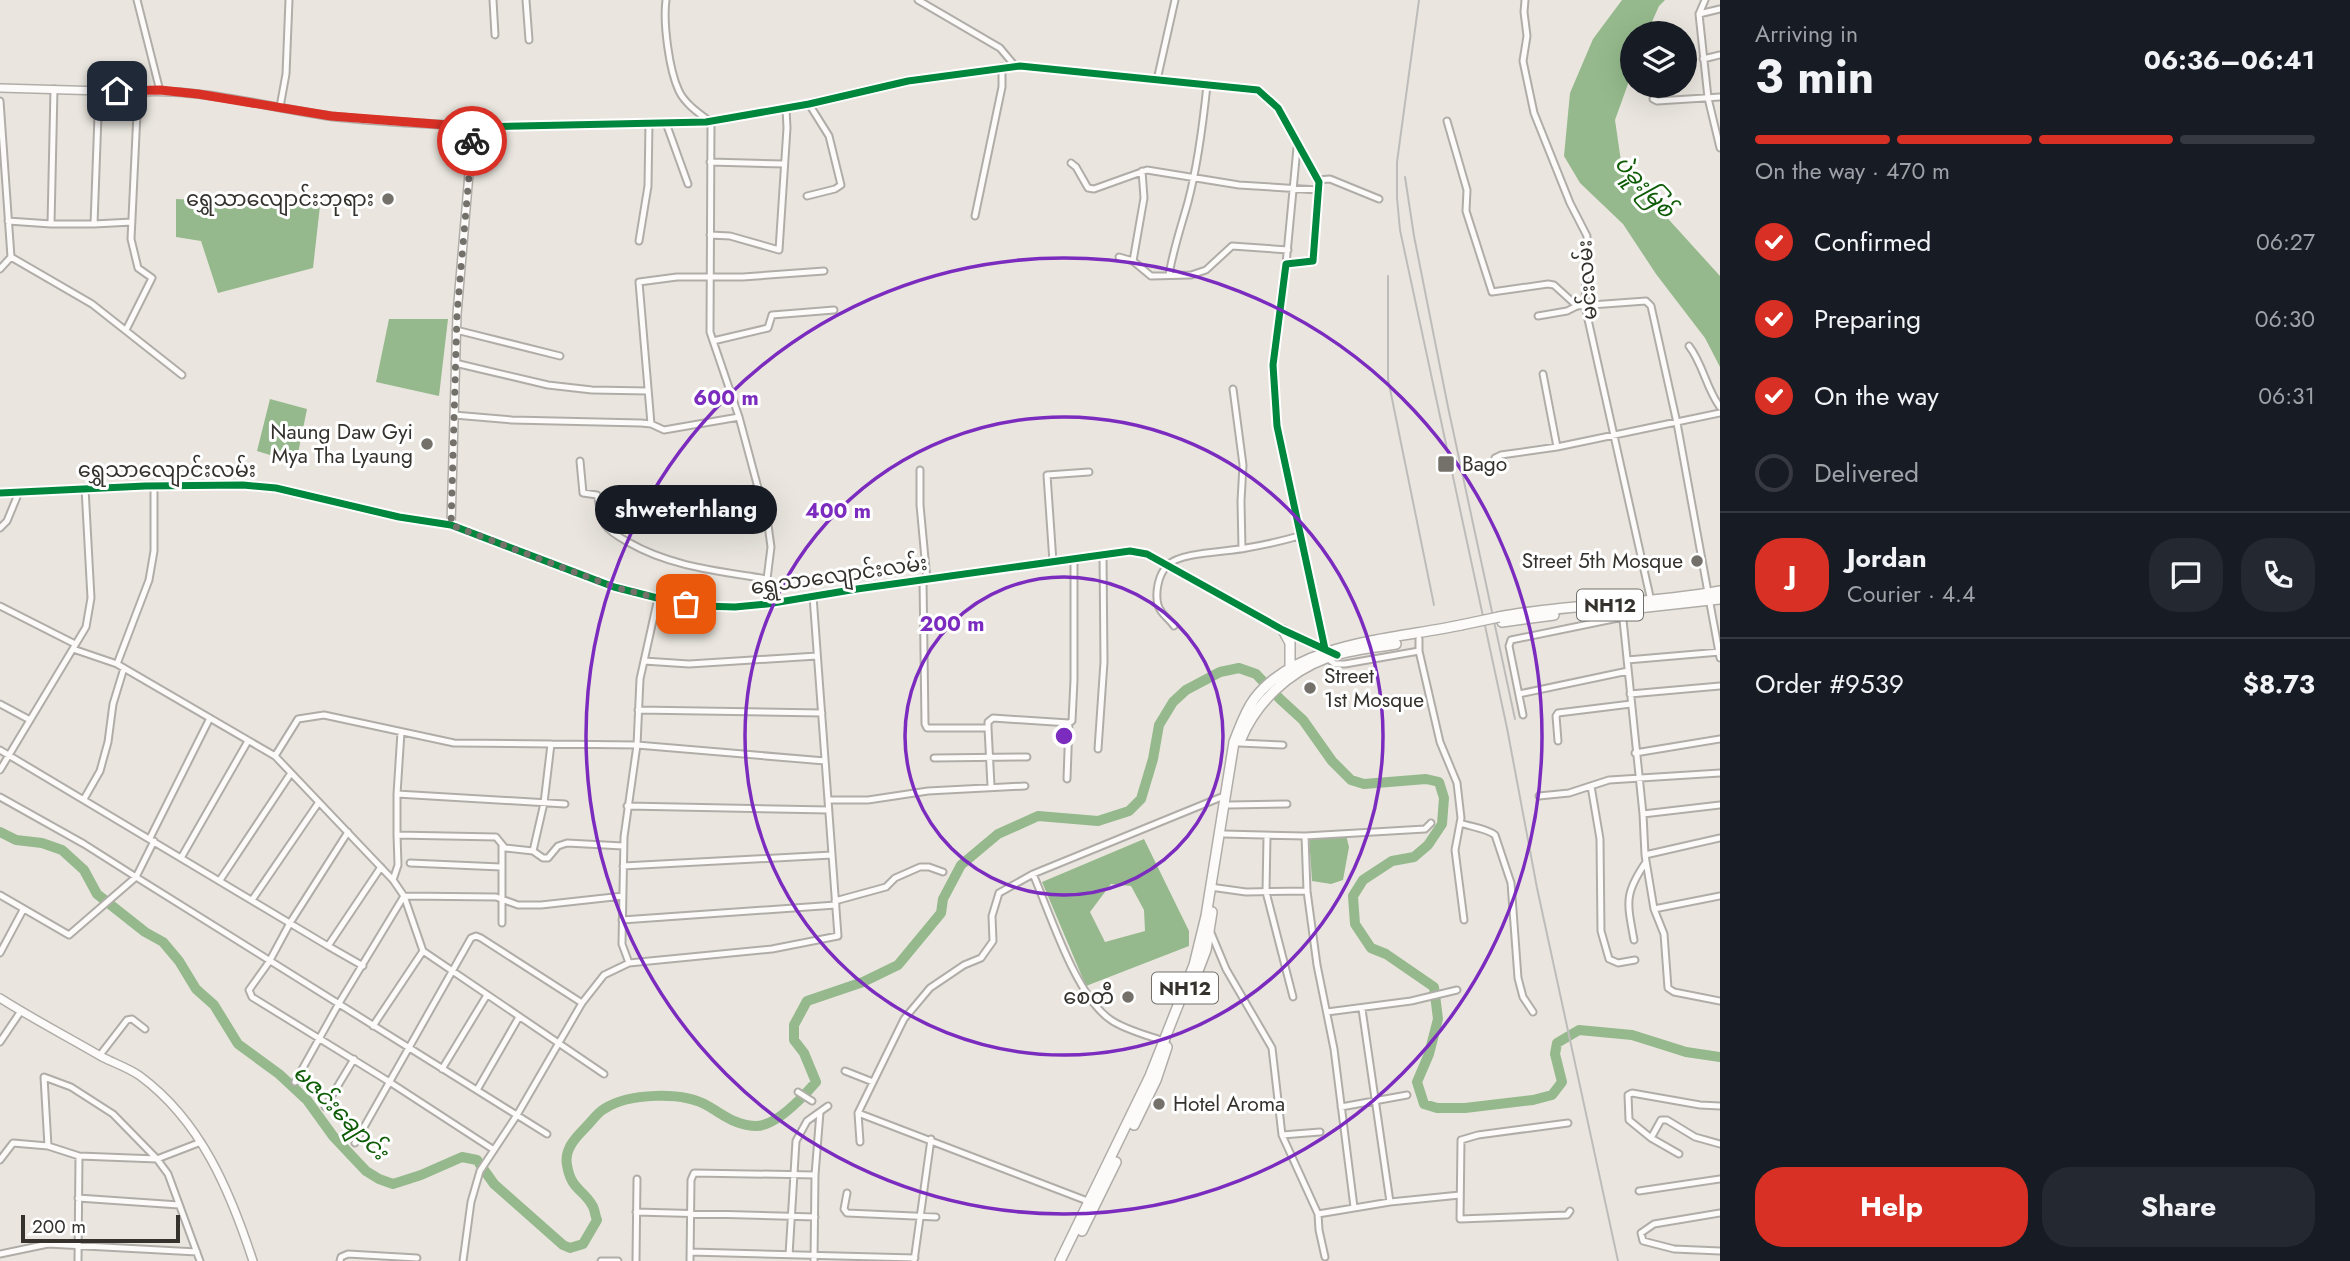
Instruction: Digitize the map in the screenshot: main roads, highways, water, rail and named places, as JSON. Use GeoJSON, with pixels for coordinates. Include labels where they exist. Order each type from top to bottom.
{"type":"FeatureCollection","features":[{"type":"Feature","properties":{"kind":"highway","name":"NH12"},"geometry":{"type":"LineString","coordinates":[[1270,687],[1328,653],[1419,639],[1531,611],[1713,598],[1720,591]]}},
{"type":"Feature","properties":{"kind":"highway","name":"NH12"},"geometry":{"type":"LineString","coordinates":[[1500,619],[1622,614],[1652,604]]}},
{"type":"Feature","properties":{"kind":"highway","name":"NH12"},"geometry":{"type":"LineString","coordinates":[[1166,1042],[1200,966],[1210,930],[1213,888],[1234,742],[1243,718],[1290,669],[1328,653],[1461,628]]}},
{"type":"Feature","properties":{"kind":"highway"},"geometry":{"type":"LineString","coordinates":[[1283,630],[1290,643],[1290,669]]}},
{"type":"Feature","properties":{"kind":"highway","name":"NH12"},"geometry":{"type":"LineString","coordinates":[[1060,1261],[1156,1080],[1200,942],[1224,834],[1226,800],[1239,743],[1258,702]]}},
{"type":"Feature","properties":{"kind":"highway","name":"NH12"},"geometry":{"type":"LineString","coordinates":[[1067,1261],[1092,1203]]}},
{"type":"Feature","properties":{"kind":"waterway","name":"မဇင်းချောင်း"},"geometry":{"type":"LineString","coordinates":[[0,832],[16,840],[42,843],[62,850],[84,870],[97,894],[145,932],[163,942],[179,961],[196,989],[214,1005],[238,1044],[279,1074],[307,1100],[333,1136],[366,1171],[393,1184],[462,1157],[477,1160],[494,1184],[563,1245],[570,1248],[583,1244],[597,1220],[589,1200],[571,1180],[567,1154],[574,1140],[599,1113],[627,1100],[670,1096],[697,1101],[750,1126],[765,1124],[781,1116],[816,1082],[804,1053],[794,1040],[794,1025],[807,1001],[863,982],[898,965],[941,913],[943,899],[961,865],[998,834],[1038,816],[1098,821],[1129,811],[1141,799],[1153,759],[1159,725],[1173,702],[1186,690],[1220,672],[1239,668],[1256,674],[1303,720],[1332,761],[1351,780],[1364,784],[1426,779],[1439,782],[1444,798],[1442,824],[1428,845],[1414,857],[1392,861],[1363,880],[1353,896],[1355,924],[1371,948],[1386,954],[1434,987],[1438,1019],[1429,1054],[1417,1082],[1424,1104],[1437,1108],[1465,1108],[1533,1100],[1552,1095],[1562,1082],[1555,1054],[1557,1043],[1579,1030],[1632,1035],[1686,1052],[1720,1057]]}},
{"type":"Feature","properties":{"kind":"railway"},"geometry":{"type":"LineString","coordinates":[[1419,0],[1397,162],[1400,230],[1618,1261]]}},
{"type":"Feature","properties":{"kind":"railway"},"geometry":{"type":"LineString","coordinates":[[1405,177],[1448,407],[1515,719]]}},
{"type":"Feature","properties":{"kind":"railway"},"geometry":{"type":"LineString","coordinates":[[1388,276],[1388,379],[1434,605]]}},
{"type":"Feature","properties":{"kind":"place","name":"ရွှေသာလျောင်းဘုရား"},"geometry":{"type":"Point","coordinates":[388,199]}},
{"type":"Feature","properties":{"kind":"place","name":"Naung Daw Gyi Mya Tha Lyaung"},"geometry":{"type":"Point","coordinates":[427,444]}},
{"type":"Feature","properties":{"kind":"place","name":"Bago"},"geometry":{"type":"Point","coordinates":[1446,464]}},
{"type":"Feature","properties":{"kind":"place","name":"Street 5th Mosque"},"geometry":{"type":"Point","coordinates":[1697,561]}},
{"type":"Feature","properties":{"kind":"place","name":"shweterhlang"},"geometry":{"type":"Point","coordinates":[686,604]}},
{"type":"Feature","properties":{"kind":"place","name":"Street 1st Mosque"},"geometry":{"type":"Point","coordinates":[1310,688]}},
{"type":"Feature","properties":{"kind":"place","name":"စေတီ"},"geometry":{"type":"Point","coordinates":[1128,997]}},
{"type":"Feature","properties":{"kind":"place","name":"Hotel Aroma"},"geometry":{"type":"Point","coordinates":[1159,1104]}},
{"type":"Feature","properties":{"kind":"water label","name":"ပဲခူးမြစ်"},"geometry":{"type":"Point","coordinates":[1645,186]}}]}
